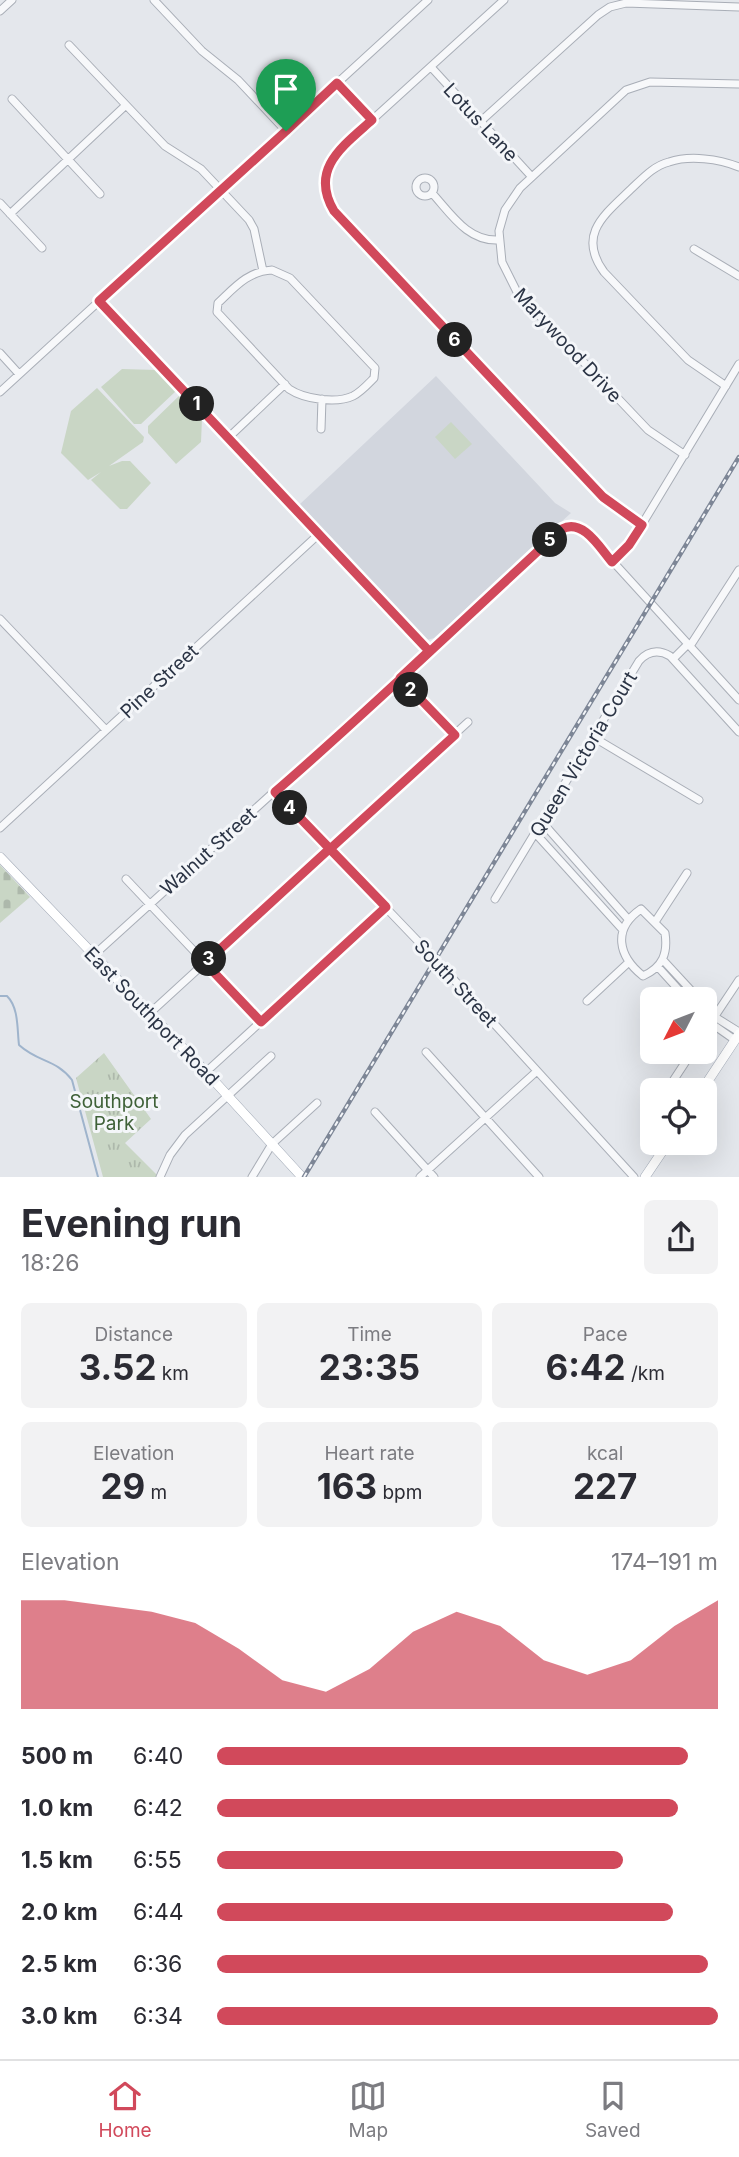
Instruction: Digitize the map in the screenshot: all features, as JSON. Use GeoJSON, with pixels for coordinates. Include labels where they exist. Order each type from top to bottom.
{"type":"FeatureCollection","features":[{"type":"Feature","properties":{"kind":"main road","name":"East Southport Road"},"geometry":{"type":"LineString","coordinates":[[0,858],[206,1072],[302,1177]]}},
{"type":"Feature","properties":{"kind":"main road"},"geometry":{"type":"LineString","coordinates":[[710,1078],[738,1035]]}},
{"type":"Feature","properties":{"kind":"main road"},"geometry":{"type":"LineString","coordinates":[[645,1177],[660,1155]]}},
{"type":"Feature","properties":{"kind":"street"},"geometry":{"type":"LineString","coordinates":[[0,11],[12,0]]}},
{"type":"Feature","properties":{"kind":"street"},"geometry":{"type":"LineString","coordinates":[[154,0],[202,51],[238,80],[286,131]]}},
{"type":"Feature","properties":{"kind":"street"},"geometry":{"type":"LineString","coordinates":[[0,392],[428,0]]}},
{"type":"Feature","properties":{"kind":"street"},"geometry":{"type":"LineString","coordinates":[[504,0],[336,154],[328,169],[326,181],[329,200],[337,215],[603,497],[642,525]]}},
{"type":"Feature","properties":{"kind":"street"},"geometry":{"type":"LineString","coordinates":[[481,121],[610,7],[626,4],[739,7]]}},
{"type":"Feature","properties":{"kind":"street"},"geometry":{"type":"LineString","coordinates":[[69,45],[165,146],[201,169],[251,222],[263,271]]}},
{"type":"Feature","properties":{"kind":"street","name":"Lotus Lane"},"geometry":{"type":"LineString","coordinates":[[431,67],[531,177]]}},
{"type":"Feature","properties":{"kind":"street","name":"Marywood Drive"},"geometry":{"type":"LineString","coordinates":[[685,455],[648,430],[517,292],[503,266],[499,240],[501,221],[508,203],[520,188],[624,91],[635,85],[655,81],[739,84]]}},
{"type":"Feature","properties":{"kind":"street"},"geometry":{"type":"LineString","coordinates":[[337,83],[372,120]]}},
{"type":"Feature","properties":{"kind":"street"},"geometry":{"type":"LineString","coordinates":[[12,99],[100,194]]}},
{"type":"Feature","properties":{"kind":"street"},"geometry":{"type":"LineString","coordinates":[[10,214],[126,105]]}},
{"type":"Feature","properties":{"kind":"street"},"geometry":{"type":"LineString","coordinates":[[726,386],[688,360],[603,270],[596,257],[593,238],[599,220],[658,167],[682,159],[719,161],[739,167]]}},
{"type":"Feature","properties":{"kind":"street"},"geometry":{"type":"LineString","coordinates":[[432,193],[467,232],[482,239],[499,240]]}},
{"type":"Feature","properties":{"kind":"street"},"geometry":{"type":"LineString","coordinates":[[0,203],[42,248]]}},
{"type":"Feature","properties":{"kind":"street"},"geometry":{"type":"LineString","coordinates":[[694,249],[739,276]]}},
{"type":"Feature","properties":{"kind":"street"},"geometry":{"type":"LineString","coordinates":[[263,271],[279,272],[290,278],[375,368],[374,379],[355,396],[345,399],[302,397],[285,384],[216,309],[218,303],[245,278],[263,271]]}},
{"type":"Feature","properties":{"kind":"street"},"geometry":{"type":"LineString","coordinates":[[99,301],[429,651]]}},
{"type":"Feature","properties":{"kind":"street"},"geometry":{"type":"LineString","coordinates":[[0,353],[19,374]]}},
{"type":"Feature","properties":{"kind":"street"},"geometry":{"type":"LineString","coordinates":[[739,364],[642,525],[629,545],[612,562],[739,700]]}},
{"type":"Feature","properties":{"kind":"street"},"geometry":{"type":"LineString","coordinates":[[228,438],[285,384]]}},
{"type":"Feature","properties":{"kind":"street"},"geometry":{"type":"LineString","coordinates":[[321,429],[323,399]]}},
{"type":"Feature","properties":{"kind":"street","name":"Walnut Street"},"geometry":{"type":"LineString","coordinates":[[94,955],[562,529],[573,525],[585,531],[612,562]]}},
{"type":"Feature","properties":{"kind":"street","name":"Pine Street"},"geometry":{"type":"LineString","coordinates":[[0,828],[319,534]]}},
{"type":"Feature","properties":{"kind":"street"},"geometry":{"type":"LineString","coordinates":[[739,570],[689,645],[673,659],[739,732]]}},
{"type":"Feature","properties":{"kind":"street"},"geometry":{"type":"LineString","coordinates":[[0,619],[106,730]]}},
{"type":"Feature","properties":{"kind":"street","name":"Queen Victoria Court"},"geometry":{"type":"LineString","coordinates":[[495,899],[642,657],[651,652],[660,652],[673,659]]}},
{"type":"Feature","properties":{"kind":"street"},"geometry":{"type":"LineString","coordinates":[[400,678],[455,735]]}},
{"type":"Feature","properties":{"kind":"street"},"geometry":{"type":"LineString","coordinates":[[150,1013],[468,722]]}},
{"type":"Feature","properties":{"kind":"street"},"geometry":{"type":"LineString","coordinates":[[593,737],[699,800]]}},
{"type":"Feature","properties":{"kind":"street","name":"South Street"},"geometry":{"type":"LineString","coordinates":[[275,792],[386,907],[635,1177]]}},
{"type":"Feature","properties":{"kind":"street"},"geometry":{"type":"LineString","coordinates":[[542,822],[628,919]]}},
{"type":"Feature","properties":{"kind":"street"},"geometry":{"type":"LineString","coordinates":[[536,834],[622,929]]}},
{"type":"Feature","properties":{"kind":"street"},"geometry":{"type":"LineString","coordinates":[[655,922],[687,873]]}},
{"type":"Feature","properties":{"kind":"street"},"geometry":{"type":"LineString","coordinates":[[126,879],[261,1022]]}},
{"type":"Feature","properties":{"kind":"street"},"geometry":{"type":"LineString","coordinates":[[206,1072],[386,907]]}},
{"type":"Feature","properties":{"kind":"street"},"geometry":{"type":"LineString","coordinates":[[641,909],[655,922],[665,934],[660,963],[643,976],[624,955],[622,929],[628,919],[641,909]]}},
{"type":"Feature","properties":{"kind":"street"},"geometry":{"type":"LineString","coordinates":[[587,1001],[629,962]]}},
{"type":"Feature","properties":{"kind":"street"},"geometry":{"type":"LineString","coordinates":[[660,963],[678,987]]}},
{"type":"Feature","properties":{"kind":"street"},"geometry":{"type":"LineString","coordinates":[[660,963],[686,987]]}},
{"type":"Feature","properties":{"kind":"street"},"geometry":{"type":"LineString","coordinates":[[718,1010],[739,980]]}},
{"type":"Feature","properties":{"kind":"street"},"geometry":{"type":"LineString","coordinates":[[718,1027],[738,1035]]}},
{"type":"Feature","properties":{"kind":"street"},"geometry":{"type":"LineString","coordinates":[[426,1052],[539,1177]]}},
{"type":"Feature","properties":{"kind":"street"},"geometry":{"type":"LineString","coordinates":[[160,1177],[170,1155],[185,1135],[271,1056]]}},
{"type":"Feature","properties":{"kind":"street"},"geometry":{"type":"LineString","coordinates":[[421,1177],[537,1070]]}},
{"type":"Feature","properties":{"kind":"street"},"geometry":{"type":"LineString","coordinates":[[252,1177],[272,1144],[317,1103]]}},
{"type":"Feature","properties":{"kind":"street"},"geometry":{"type":"LineString","coordinates":[[374,1112],[434,1177]]}},
{"type":"Feature","properties":{"kind":"shaded area"},"geometry":{"type":"Polygon","coordinates":[[[436,376],[555,503],[571,513],[434,638],[427,640],[299,505],[436,376]]]}},
{"type":"Feature","properties":{"kind":"green space"},"geometry":{"type":"Polygon","coordinates":[[[122,369],[157,370],[176,391],[141,424],[134,424],[101,387],[122,369]]]}},
{"type":"Feature","properties":{"kind":"green space"},"geometry":{"type":"Polygon","coordinates":[[[97,388],[144,437],[143,442],[109,466],[130,461],[151,483],[127,509],[120,509],[91,480],[101,472],[88,480],[61,453],[71,411],[97,388]]]}},
{"type":"Feature","properties":{"kind":"green space"},"geometry":{"type":"Polygon","coordinates":[[[180,395],[202,418],[201,442],[176,464],[148,433],[148,426],[180,395]]]}},
{"type":"Feature","properties":{"kind":"green space"},"geometry":{"type":"Polygon","coordinates":[[[451,422],[472,444],[455,459],[435,437],[451,422]]]}},
{"type":"Feature","properties":{"kind":"green space"},"geometry":{"type":"Polygon","coordinates":[[[0,865],[30,897],[0,923],[0,865]]]}},
{"type":"Feature","properties":{"kind":"green space","name":"Southport Park"},"geometry":{"type":"Polygon","coordinates":[[[104,1053],[151,1119],[125,1143],[156,1177],[103,1177],[76,1078],[104,1053]]]}},
{"type":"Feature","properties":{"kind":"waterway"},"geometry":{"type":"LineString","coordinates":[[0,996],[7,996],[14,1006],[19,1045],[60,1068],[72,1080],[98,1177]]}},
{"type":"Feature","properties":{"kind":"railway"},"geometry":{"type":"LineString","coordinates":[[304,1177],[739,457]]}},
{"type":"Feature","properties":{"kind":"route"},"geometry":{"type":"LineString","coordinates":[[286,131],[99,301],[429,651],[400,678],[455,735],[418,768],[330,849],[205,963],[261,1022],[386,907],[330,849],[275,792],[400,678],[562,529],[573,525],[581,528],[612,562],[629,545],[642,525],[603,497],[334,211],[326,191],[326,176],[330,164],[339,150],[372,120],[337,83],[286,131]]}}]}
